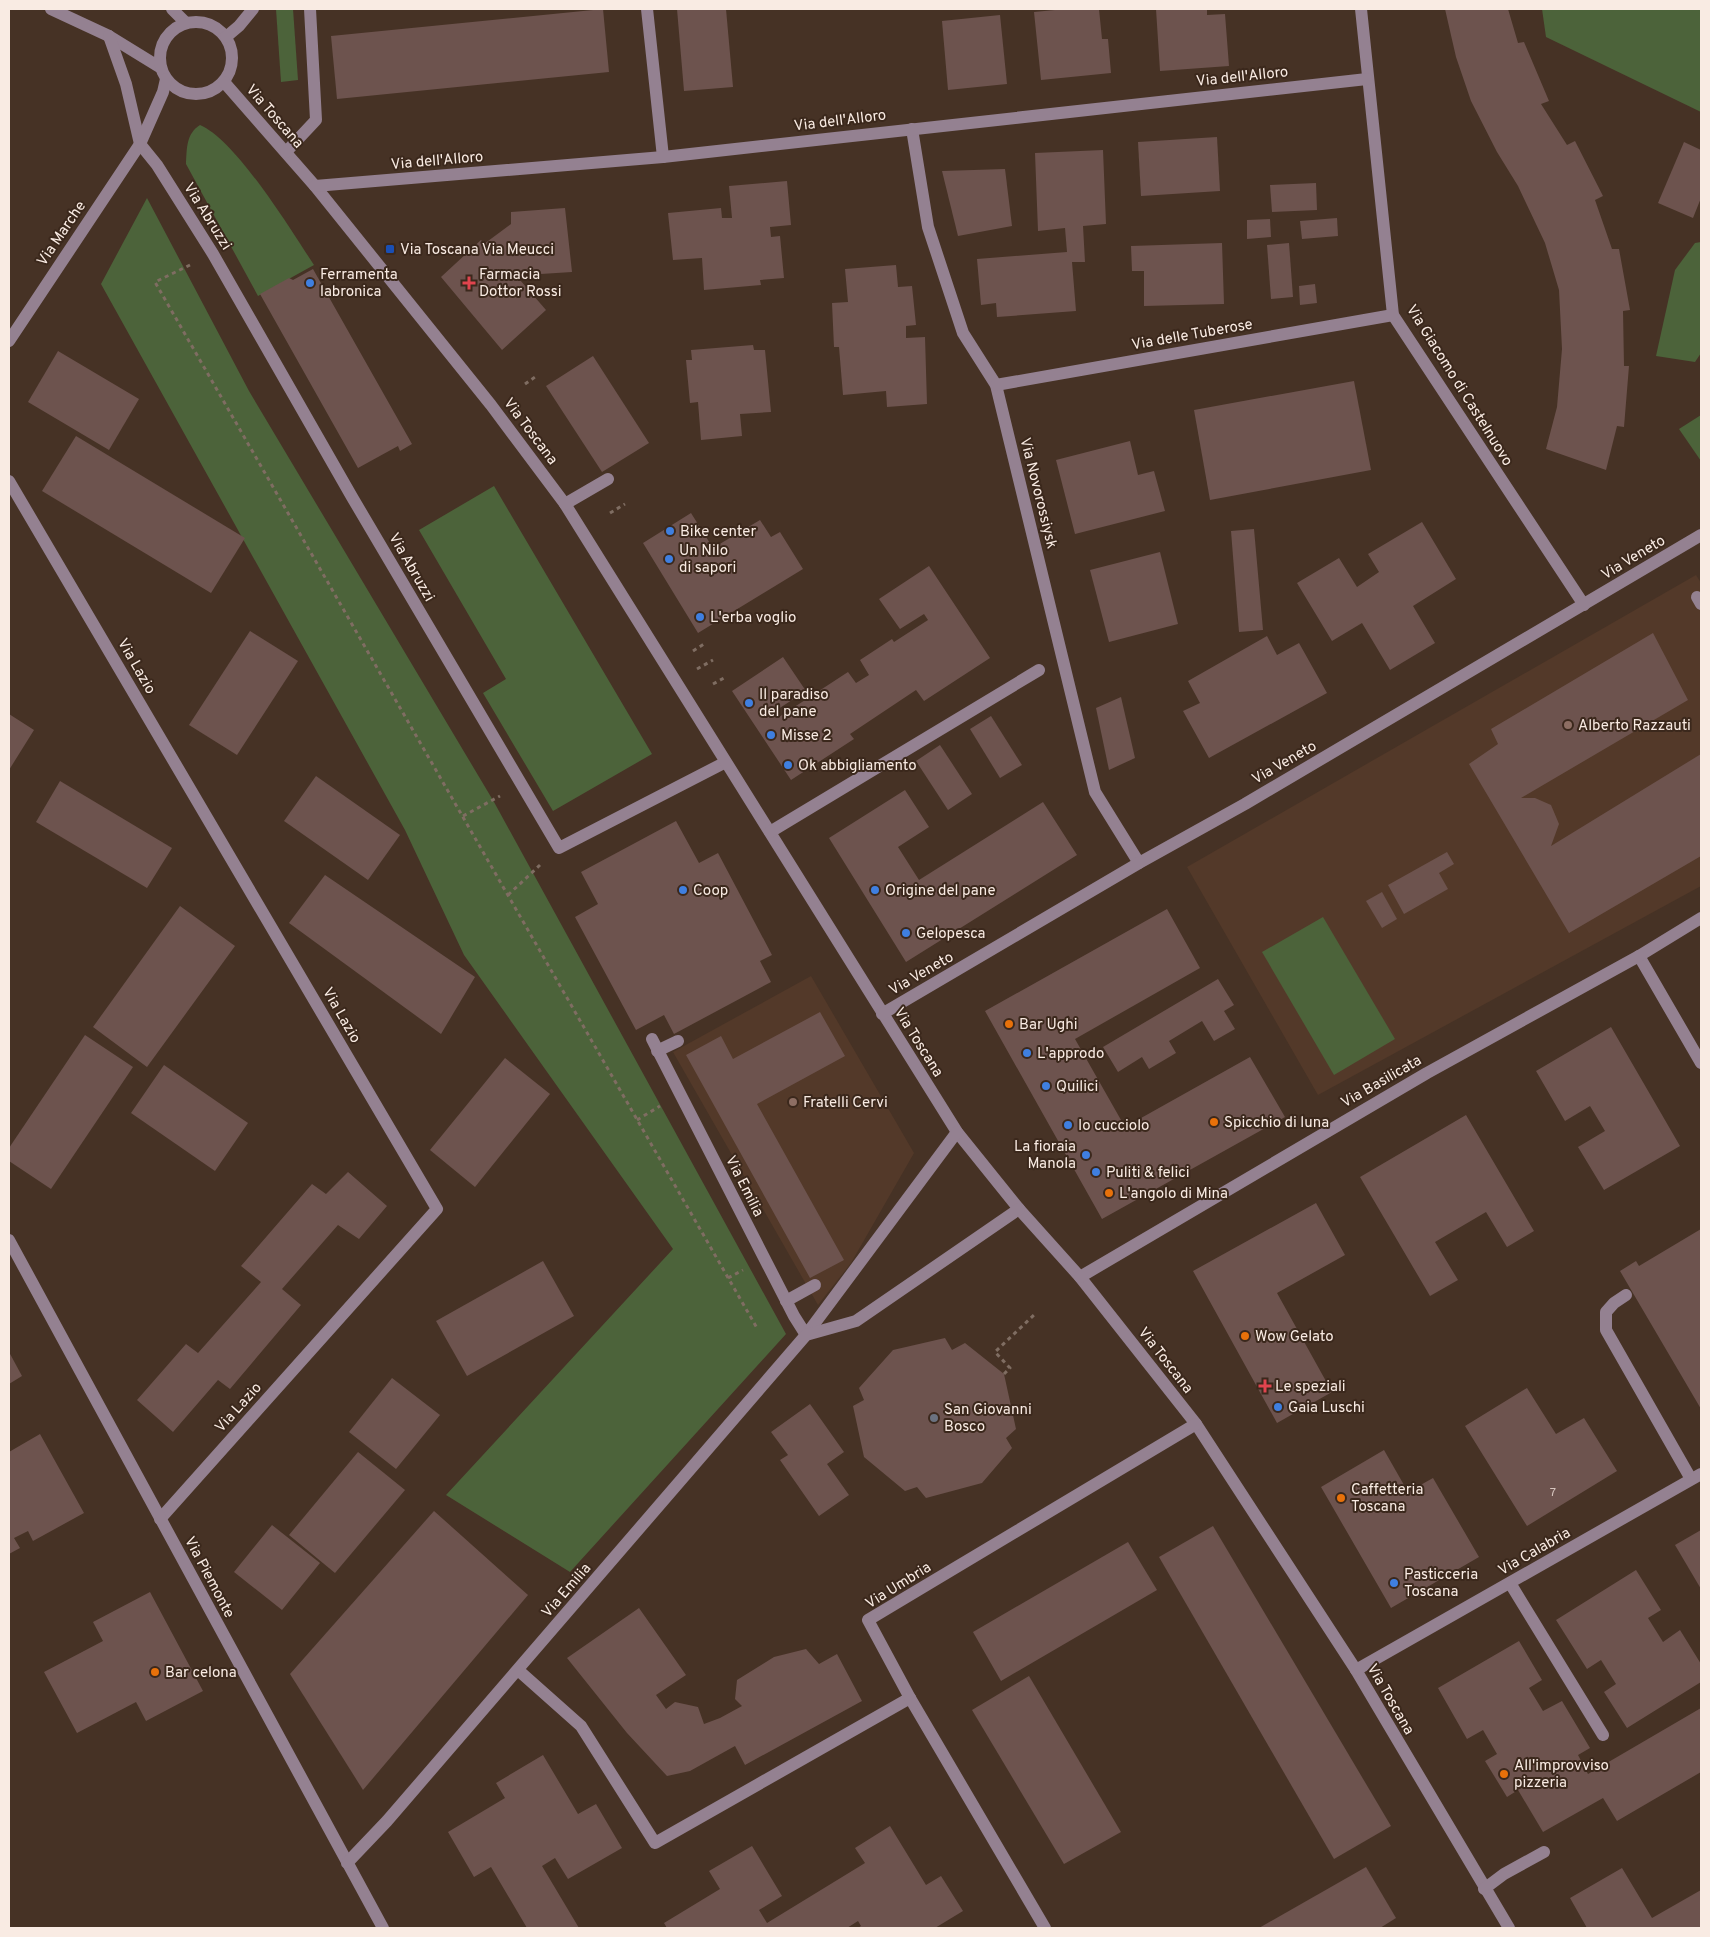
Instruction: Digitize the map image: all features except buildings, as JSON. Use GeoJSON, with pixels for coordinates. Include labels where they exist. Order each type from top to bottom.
{"type":"FeatureCollection","features":[{"type":"Feature","properties":{"kind":"street"},"geometry":{"type":"LineString","coordinates":[[51,9],[109,36],[164,73],[179,90],[196,95],[212,91],[224,82],[231,68],[232,59],[226,37],[209,24],[201,21],[186,23],[170,31],[165,38],[160,58],[164,73]]}},
{"type":"Feature","properties":{"kind":"street"},"geometry":{"type":"LineString","coordinates":[[172,9],[186,23]]}},
{"type":"Feature","properties":{"kind":"street"},"geometry":{"type":"LineString","coordinates":[[226,37],[239,26],[253,9]]}},
{"type":"Feature","properties":{"kind":"street"},"geometry":{"type":"LineString","coordinates":[[286,152],[316,120],[310,9]]}},
{"type":"Feature","properties":{"kind":"street"},"geometry":{"type":"LineString","coordinates":[[647,9],[663,157]]}},
{"type":"Feature","properties":{"kind":"street","name":"Via Giacomo di Castelnuovo"},"geometry":{"type":"LineString","coordinates":[[1360,9],[1393,315],[1584,605]]}},
{"type":"Feature","properties":{"kind":"street"},"geometry":{"type":"LineString","coordinates":[[109,36],[126,84],[140,144]]}},
{"type":"Feature","properties":{"kind":"street","name":"Via Marche"},"geometry":{"type":"LineString","coordinates":[[9,340],[140,144],[163,92],[164,73]]}},
{"type":"Feature","properties":{"kind":"street","name":"Via dell'Alloro"},"geometry":{"type":"LineString","coordinates":[[315,186],[663,157],[1367,78]]}},
{"type":"Feature","properties":{"kind":"street","name":"Via Toscana"},"geometry":{"type":"LineString","coordinates":[[224,82],[315,186],[491,405],[565,504],[724,763],[770,832],[957,1132],[1018,1209],[1080,1277],[1196,1424],[1356,1670],[1484,1889],[1509,1928]]}},
{"type":"Feature","properties":{"kind":"street","name":"Via Novorossiysk"},"geometry":{"type":"LineString","coordinates":[[912,128],[928,227],[963,333],[996,386],[1095,792],[1139,863]]}},
{"type":"Feature","properties":{"kind":"street","name":"Via Abruzzi"},"geometry":{"type":"LineString","coordinates":[[140,144],[156,165],[213,254],[357,506],[559,848]]}},
{"type":"Feature","properties":{"kind":"street","name":"Via delle Tuberose"},"geometry":{"type":"LineString","coordinates":[[996,386],[1393,315]]}},
{"type":"Feature","properties":{"kind":"street"},"geometry":{"type":"LineString","coordinates":[[565,504],[608,479]]}},
{"type":"Feature","properties":{"kind":"street","name":"Via Lazio"},"geometry":{"type":"LineString","coordinates":[[9,480],[437,1209],[160,1519]]}},
{"type":"Feature","properties":{"kind":"street","name":"Via Veneto"},"geometry":{"type":"LineString","coordinates":[[882,1014],[1139,863],[1245,804],[1701,535]]}},
{"type":"Feature","properties":{"kind":"street"},"geometry":{"type":"LineString","coordinates":[[770,832],[1039,670]]}},
{"type":"Feature","properties":{"kind":"street"},"geometry":{"type":"LineString","coordinates":[[559,848],[724,763]]}},
{"type":"Feature","properties":{"kind":"street","name":"Via Basilicata"},"geometry":{"type":"LineString","coordinates":[[1080,1277],[1427,1072],[1639,956],[1701,918]]}},
{"type":"Feature","properties":{"kind":"street"},"geometry":{"type":"LineString","coordinates":[[1639,956],[1701,1063]]}},
{"type":"Feature","properties":{"kind":"street","name":"Via Emilia"},"geometry":{"type":"LineString","coordinates":[[678,1041],[654,1045],[786,1301],[806,1335]]}},
{"type":"Feature","properties":{"kind":"street","name":"Via Emilia"},"geometry":{"type":"LineString","coordinates":[[347,1863],[383,1827],[806,1335],[957,1132]]}},
{"type":"Feature","properties":{"kind":"street"},"geometry":{"type":"LineString","coordinates":[[806,1335],[856,1321],[1018,1209]]}},
{"type":"Feature","properties":{"kind":"street","name":"Via Piemonte"},"geometry":{"type":"LineString","coordinates":[[9,1240],[383,1928]]}},
{"type":"Feature","properties":{"kind":"street"},"geometry":{"type":"LineString","coordinates":[[786,1301],[815,1286]]}},
{"type":"Feature","properties":{"kind":"street"},"geometry":{"type":"LineString","coordinates":[[1626,1295],[1614,1303],[1606,1312],[1606,1330],[1696,1477]]}},
{"type":"Feature","properties":{"kind":"street","name":"Via Umbria"},"geometry":{"type":"LineString","coordinates":[[1045,1928],[910,1698],[868,1620],[1196,1424]]}},
{"type":"Feature","properties":{"kind":"street","name":"Via Calabria"},"geometry":{"type":"LineString","coordinates":[[1356,1670],[1696,1477]]}},
{"type":"Feature","properties":{"kind":"street"},"geometry":{"type":"LineString","coordinates":[[1510,1584],[1603,1735]]}},
{"type":"Feature","properties":{"kind":"street"},"geometry":{"type":"LineString","coordinates":[[518,1670],[582,1726],[655,1843],[910,1698]]}},
{"type":"Feature","properties":{"kind":"street"},"geometry":{"type":"LineString","coordinates":[[1484,1889],[1504,1874],[1544,1852]]}},
{"type":"Feature","properties":{"kind":"path"},"geometry":{"type":"LineString","coordinates":[[213,254],[155,282],[757,1328]]}},
{"type":"Feature","properties":{"kind":"path"},"geometry":{"type":"LineString","coordinates":[[525,384],[535,376]]}},
{"type":"Feature","properties":{"kind":"path"},"geometry":{"type":"LineString","coordinates":[[610,513],[625,504]]}},
{"type":"Feature","properties":{"kind":"path"},"geometry":{"type":"LineString","coordinates":[[693,651],[704,644]]}},
{"type":"Feature","properties":{"kind":"path"},"geometry":{"type":"LineString","coordinates":[[714,684],[724,678]]}},
{"type":"Feature","properties":{"kind":"path"},"geometry":{"type":"LineString","coordinates":[[463,816],[503,795]]}},
{"type":"Feature","properties":{"kind":"path"},"geometry":{"type":"LineString","coordinates":[[508,895],[559,848]]}},
{"type":"Feature","properties":{"kind":"path"},"geometry":{"type":"LineString","coordinates":[[637,1120],[655,1109]]}},
{"type":"Feature","properties":{"kind":"path"},"geometry":{"type":"LineString","coordinates":[[728,1278],[741,1271]]}},
{"type":"Feature","properties":{"kind":"path"},"geometry":{"type":"LineString","coordinates":[[1004,1374],[1010,1368],[995,1352],[1036,1313]]}},
{"type":"Feature","properties":{"kind":"shaded area","name":"Alberto Razzauti"},"geometry":{"type":"Polygon","coordinates":[[[1696,575],[1701,583],[1701,886],[1318,1095],[1187,867],[1696,575]]]}},
{"type":"Feature","properties":{"kind":"shaded area","name":"Fratelli Cervi"},"geometry":{"type":"Polygon","coordinates":[[[811,976],[914,1153],[851,1263],[818,1305],[673,1052],[811,976]]]}},
{"type":"Feature","properties":{"kind":"green space"},"geometry":{"type":"Polygon","coordinates":[[[276,9],[293,9],[298,80],[281,82],[276,9]]]}},
{"type":"Feature","properties":{"kind":"green space"},"geometry":{"type":"Polygon","coordinates":[[[1542,9],[1701,9],[1701,112],[1546,37],[1542,9]]]}},
{"type":"Feature","properties":{"kind":"green space"},"geometry":{"type":"Polygon","coordinates":[[[200,125],[230,148],[246,167],[277,209],[314,265],[258,296],[186,164],[187,147],[190,137],[200,125]]]}},
{"type":"Feature","properties":{"kind":"green space"},"geometry":{"type":"Polygon","coordinates":[[[147,198],[249,391],[494,802],[786,1334],[570,1572],[446,1495],[673,1249],[464,955],[405,830],[101,284],[147,198]]]}},
{"type":"Feature","properties":{"kind":"green space"},"geometry":{"type":"Polygon","coordinates":[[[1701,242],[1701,353],[1695,362],[1656,356],[1675,270],[1695,243],[1701,242]]]}},
{"type":"Feature","properties":{"kind":"green space"},"geometry":{"type":"Polygon","coordinates":[[[1701,415],[1701,461],[1679,429],[1701,415]]]}},
{"type":"Feature","properties":{"kind":"green space"},"geometry":{"type":"Polygon","coordinates":[[[494,486],[652,754],[553,811],[483,693],[506,679],[419,530],[494,486]]]}},
{"type":"Feature","properties":{"kind":"green space"},"geometry":{"type":"Polygon","coordinates":[[[1323,917],[1395,1039],[1334,1075],[1262,952],[1323,917]]]}},
{"type":"Feature","properties":{"kind":"place","name":"Via Toscana Via Meucci"},"geometry":{"type":"Point","coordinates":[390,249]}},
{"type":"Feature","properties":{"kind":"place","name":"Ferramenta labronica"},"geometry":{"type":"Point","coordinates":[310,283]}},
{"type":"Feature","properties":{"kind":"place","name":"Farmacia Dottor Rossi"},"geometry":{"type":"Point","coordinates":[469,283]}},
{"type":"Feature","properties":{"kind":"place","name":"Bike center"},"geometry":{"type":"Point","coordinates":[670,531]}},
{"type":"Feature","properties":{"kind":"place","name":"Un Nilo di sapori"},"geometry":{"type":"Point","coordinates":[669,559]}},
{"type":"Feature","properties":{"kind":"place","name":"L'erba voglio"},"geometry":{"type":"Point","coordinates":[700,617]}},
{"type":"Feature","properties":{"kind":"place","name":"Il paradiso del pane"},"geometry":{"type":"Point","coordinates":[749,703]}},
{"type":"Feature","properties":{"kind":"place","name":"Alberto Razzauti"},"geometry":{"type":"Point","coordinates":[1568,725]}},
{"type":"Feature","properties":{"kind":"place","name":"Misse 2"},"geometry":{"type":"Point","coordinates":[771,735]}},
{"type":"Feature","properties":{"kind":"place","name":"Ok abbigliamento"},"geometry":{"type":"Point","coordinates":[788,765]}},
{"type":"Feature","properties":{"kind":"place","name":"Coop"},"geometry":{"type":"Point","coordinates":[683,890]}},
{"type":"Feature","properties":{"kind":"place","name":"Origine del pane"},"geometry":{"type":"Point","coordinates":[875,890]}},
{"type":"Feature","properties":{"kind":"place","name":"Gelopesca"},"geometry":{"type":"Point","coordinates":[906,933]}},
{"type":"Feature","properties":{"kind":"place","name":"Bar Ughi"},"geometry":{"type":"Point","coordinates":[1009,1024]}},
{"type":"Feature","properties":{"kind":"place","name":"L'approdo"},"geometry":{"type":"Point","coordinates":[1027,1053]}},
{"type":"Feature","properties":{"kind":"place","name":"Quilici"},"geometry":{"type":"Point","coordinates":[1046,1086]}},
{"type":"Feature","properties":{"kind":"place","name":"Fratelli Cervi"},"geometry":{"type":"Point","coordinates":[793,1102]}},
{"type":"Feature","properties":{"kind":"place","name":"Spicchio di luna"},"geometry":{"type":"Point","coordinates":[1214,1122]}},
{"type":"Feature","properties":{"kind":"place","name":"Io cucciolo"},"geometry":{"type":"Point","coordinates":[1068,1125]}},
{"type":"Feature","properties":{"kind":"place","name":"La fioraia Manola"},"geometry":{"type":"Point","coordinates":[1086,1155]}},
{"type":"Feature","properties":{"kind":"place","name":"Puliti & felici"},"geometry":{"type":"Point","coordinates":[1096,1172]}},
{"type":"Feature","properties":{"kind":"place","name":"L'angolo di Mina"},"geometry":{"type":"Point","coordinates":[1109,1193]}},
{"type":"Feature","properties":{"kind":"place","name":"Wow Gelato"},"geometry":{"type":"Point","coordinates":[1245,1336]}},
{"type":"Feature","properties":{"kind":"place","name":"Le speziali"},"geometry":{"type":"Point","coordinates":[1265,1386]}},
{"type":"Feature","properties":{"kind":"place","name":"Gaia Luschi"},"geometry":{"type":"Point","coordinates":[1278,1407]}},
{"type":"Feature","properties":{"kind":"place","name":"San Giovanni Bosco"},"geometry":{"type":"Point","coordinates":[934,1418]}},
{"type":"Feature","properties":{"kind":"place","name":"Caffetteria Toscana"},"geometry":{"type":"Point","coordinates":[1341,1498]}},
{"type":"Feature","properties":{"kind":"place","name":"Pasticceria Toscana"},"geometry":{"type":"Point","coordinates":[1394,1583]}},
{"type":"Feature","properties":{"kind":"place","name":"Bar celona"},"geometry":{"type":"Point","coordinates":[155,1672]}},
{"type":"Feature","properties":{"kind":"place","name":"All'improvviso pizzeria"},"geometry":{"type":"Point","coordinates":[1504,1774]}}]}
